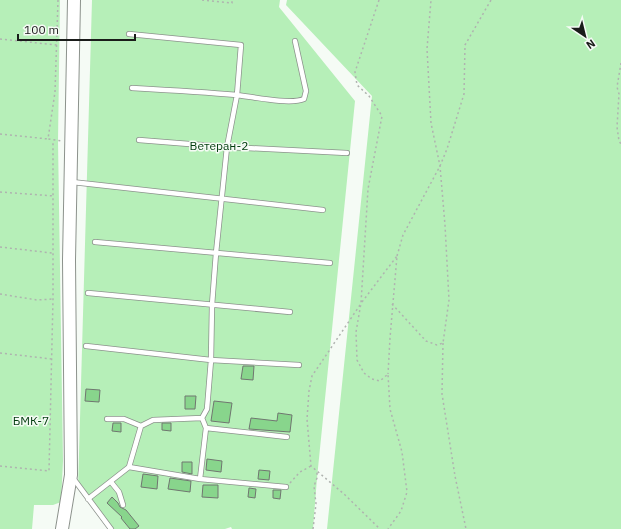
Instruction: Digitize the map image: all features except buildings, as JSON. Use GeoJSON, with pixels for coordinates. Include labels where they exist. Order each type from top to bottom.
{"type":"FeatureCollection","features":[{"type":"Feature","properties":{"kind":"main road"},"geometry":{"type":"LineString","coordinates":[[62,529],[71,475],[69,260],[74,0]]}},
{"type":"Feature","properties":{"kind":"lane"},"geometry":{"type":"LineString","coordinates":[[129,34],[241,45],[237,96],[227,147],[216,253],[207,409],[202,418]]}},
{"type":"Feature","properties":{"kind":"lane"},"geometry":{"type":"LineString","coordinates":[[132,88],[300,101],[304,99],[306,91],[295,42]]}},
{"type":"Feature","properties":{"kind":"lane"},"geometry":{"type":"LineString","coordinates":[[139,140],[227,147],[347,153]]}},
{"type":"Feature","properties":{"kind":"lane"},"geometry":{"type":"LineString","coordinates":[[71,182],[323,210]]}},
{"type":"Feature","properties":{"kind":"lane"},"geometry":{"type":"LineString","coordinates":[[95,242],[330,263]]}},
{"type":"Feature","properties":{"kind":"lane"},"geometry":{"type":"LineString","coordinates":[[88,293],[290,312]]}},
{"type":"Feature","properties":{"kind":"lane"},"geometry":{"type":"LineString","coordinates":[[86,346],[211,360],[299,365]]}},
{"type":"Feature","properties":{"kind":"lane"},"geometry":{"type":"LineString","coordinates":[[88,499],[129,467],[141,426],[152,420],[202,418]]}},
{"type":"Feature","properties":{"kind":"lane"},"geometry":{"type":"LineString","coordinates":[[200,479],[206,428],[202,418]]}},
{"type":"Feature","properties":{"kind":"lane"},"geometry":{"type":"LineString","coordinates":[[107,419],[124,419],[141,426]]}},
{"type":"Feature","properties":{"kind":"lane"},"geometry":{"type":"LineString","coordinates":[[206,428],[287,437]]}},
{"type":"Feature","properties":{"kind":"lane"},"geometry":{"type":"LineString","coordinates":[[129,467],[200,479],[286,487]]}},
{"type":"Feature","properties":{"kind":"lane"},"geometry":{"type":"LineString","coordinates":[[71,475],[111,529]]}},
{"type":"Feature","properties":{"kind":"lane"},"geometry":{"type":"LineString","coordinates":[[111,482],[119,492],[123,505]]}},
{"type":"Feature","properties":{"kind":"path"},"geometry":{"type":"LineString","coordinates":[[48,139],[55,92],[58,0]]}},
{"type":"Feature","properties":{"kind":"path"},"geometry":{"type":"LineString","coordinates":[[202,0],[232,3],[232,0]]}},
{"type":"Feature","properties":{"kind":"path"},"geometry":{"type":"LineString","coordinates":[[379,0],[355,72],[357,85],[369,96],[382,116],[368,189],[361,303],[356,332],[357,360],[364,373],[380,381],[388,374]]}},
{"type":"Feature","properties":{"kind":"path"},"geometry":{"type":"LineString","coordinates":[[431,0],[427,49],[431,122],[440,166],[450,300],[443,343],[442,394],[455,476],[466,529]]}},
{"type":"Feature","properties":{"kind":"path"},"geometry":{"type":"LineString","coordinates":[[388,529],[401,511],[407,492],[402,452],[390,409],[388,374],[392,304],[397,256],[403,235],[440,166],[447,149],[464,94],[465,45],[491,0]]}},
{"type":"Feature","properties":{"kind":"path"},"geometry":{"type":"LineString","coordinates":[[0,39],[57,45]]}},
{"type":"Feature","properties":{"kind":"path"},"geometry":{"type":"LineString","coordinates":[[621,63],[616,87],[619,94],[617,127],[619,141],[621,144]]}},
{"type":"Feature","properties":{"kind":"path"},"geometry":{"type":"LineString","coordinates":[[0,134],[48,139],[53,141],[72,141]]}},
{"type":"Feature","properties":{"kind":"path"},"geometry":{"type":"LineString","coordinates":[[0,466],[49,471],[53,299],[53,141]]}},
{"type":"Feature","properties":{"kind":"path"},"geometry":{"type":"LineString","coordinates":[[0,192],[54,196]]}},
{"type":"Feature","properties":{"kind":"path"},"geometry":{"type":"LineString","coordinates":[[0,247],[53,253]]}},
{"type":"Feature","properties":{"kind":"path"},"geometry":{"type":"LineString","coordinates":[[380,529],[344,494],[312,466],[306,419],[312,376],[361,303],[397,256]]}},
{"type":"Feature","properties":{"kind":"path"},"geometry":{"type":"LineString","coordinates":[[0,294],[37,300],[53,299]]}},
{"type":"Feature","properties":{"kind":"path"},"geometry":{"type":"LineString","coordinates":[[392,304],[426,341],[437,345],[443,343]]}},
{"type":"Feature","properties":{"kind":"path"},"geometry":{"type":"LineString","coordinates":[[0,353],[52,359]]}},
{"type":"Feature","properties":{"kind":"path"},"geometry":{"type":"LineString","coordinates":[[286,487],[300,472],[312,466]]}},
{"type":"Feature","properties":{"kind":"path"},"geometry":{"type":"LineString","coordinates":[[313,529],[316,504],[314,486],[317,478],[317,471]]}},
{"type":"Feature","properties":{"kind":"green space","name":"БМК-7"},"geometry":{"type":"Polygon","coordinates":[[[0,0],[60,0],[58,141],[63,461],[61,502],[53,505],[34,505],[32,529],[0,529],[0,0]]]}},
{"type":"Feature","properties":{"kind":"green space","name":"Ветеран-2"},"geometry":{"type":"Polygon","coordinates":[[[92,0],[280,0],[279,7],[355,101],[313,529],[232,529],[231,527],[225,529],[109,529],[78,489],[92,0]]]}},
{"type":"Feature","properties":{"kind":"green space"},"geometry":{"type":"Polygon","coordinates":[[[287,0],[621,0],[621,529],[327,529],[372,96],[286,5],[287,0]]]}}]}
